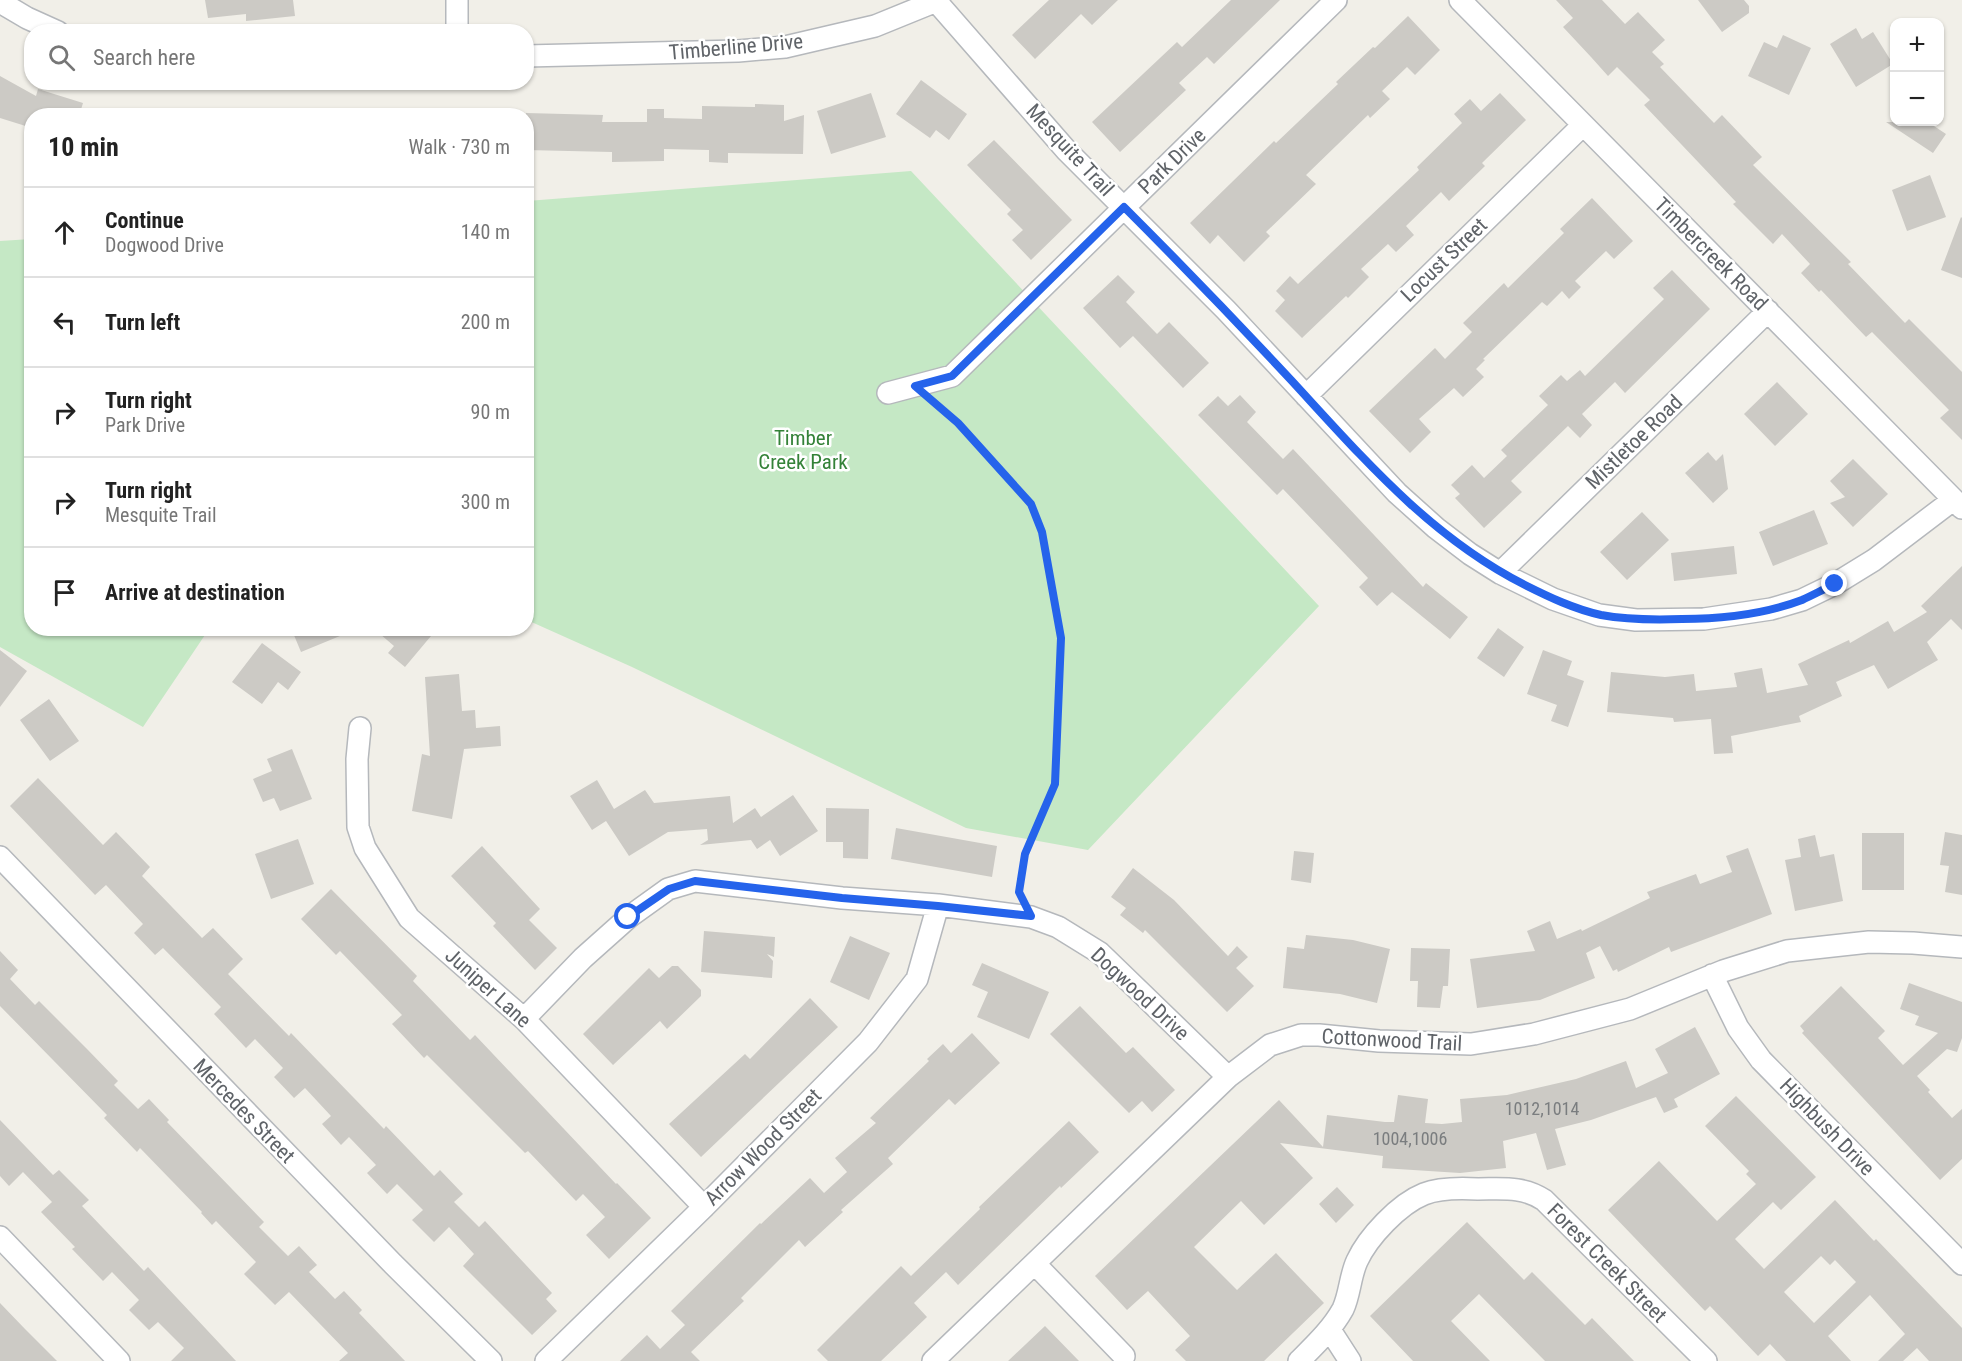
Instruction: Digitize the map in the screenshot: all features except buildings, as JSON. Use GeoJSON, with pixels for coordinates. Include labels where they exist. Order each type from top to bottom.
{"type":"FeatureCollection","features":[{"type":"Feature","properties":{"kind":"street"},"geometry":{"type":"LineString","coordinates":[[457,0],[457,24]]}},
{"type":"Feature","properties":{"kind":"street","name":"Park Drive"},"geometry":{"type":"LineString","coordinates":[[888,393],[952,376],[1336,0]]}},
{"type":"Feature","properties":{"kind":"street","name":"Timbercreek Road"},"geometry":{"type":"LineString","coordinates":[[1460,0],[1958,504]]}},
{"type":"Feature","properties":{"kind":"street","name":"Mesquite Trail"},"geometry":{"type":"LineString","coordinates":[[937,1],[1067,151],[1226,310],[1397,493],[1436,528],[1500,573],[1553,599],[1599,615],[1636,620],[1704,619],[1771,609],[1802,600],[1835,584],[1958,504]]}},
{"type":"Feature","properties":{"kind":"street","name":"Timberline Drive"},"geometry":{"type":"LineString","coordinates":[[534,56],[738,51],[785,47],[875,26],[937,1]]}},
{"type":"Feature","properties":{"kind":"street"},"geometry":{"type":"LineString","coordinates":[[0,2],[40,24]]}},
{"type":"Feature","properties":{"kind":"street","name":"Locust Street"},"geometry":{"type":"LineString","coordinates":[[1306,396],[1582,125]]}},
{"type":"Feature","properties":{"kind":"street","name":"Mistletoe Road"},"geometry":{"type":"LineString","coordinates":[[1500,573],[1768,311]]}},
{"type":"Feature","properties":{"kind":"street","name":"Juniper Lane"},"geometry":{"type":"LineString","coordinates":[[360,728],[357,759],[358,827],[365,848],[409,918],[524,1019],[704,1207]]}},
{"type":"Feature","properties":{"kind":"street","name":"Mercedes Street"},"geometry":{"type":"LineString","coordinates":[[0,856],[393,1264],[491,1361]]}},
{"type":"Feature","properties":{"kind":"street","name":"Dogwood Drive"},"geometry":{"type":"LineString","coordinates":[[524,1019],[583,958],[628,917],[669,889],[695,881],[1031,916],[1058,927],[1100,953],[1228,1077]]}},
{"type":"Feature","properties":{"kind":"street","name":"Arrow Wood Street"},"geometry":{"type":"LineString","coordinates":[[546,1361],[868,1042],[917,979],[938,906]]}},
{"type":"Feature","properties":{"kind":"street","name":"Cottonwood Trail"},"geometry":{"type":"LineString","coordinates":[[933,1361],[1228,1077],[1269,1045],[1301,1035],[1378,1041],[1471,1044],[1534,1034],[1630,1009],[1712,975],[1787,951],[1869,942],[1962,947]]}},
{"type":"Feature","properties":{"kind":"street","name":"Highbush Drive"},"geometry":{"type":"LineString","coordinates":[[1712,975],[1737,1028],[1761,1060],[1962,1264]]}},
{"type":"Feature","properties":{"kind":"street","name":"Forest Creek Street"},"geometry":{"type":"LineString","coordinates":[[1299,1361],[1330,1330],[1344,1307],[1357,1261],[1375,1233],[1409,1202],[1425,1193],[1461,1188],[1513,1189],[1532,1192],[1544,1200],[1704,1360]]}},
{"type":"Feature","properties":{"kind":"street"},"geometry":{"type":"LineString","coordinates":[[0,1237],[119,1361]]}},
{"type":"Feature","properties":{"kind":"street"},"geometry":{"type":"LineString","coordinates":[[1035,1264],[1125,1356]]}},
{"type":"Feature","properties":{"kind":"street"},"geometry":{"type":"LineString","coordinates":[[1330,1330],[1350,1361]]}},
{"type":"Feature","properties":{"kind":"path"},"geometry":{"type":"LineString","coordinates":[[915,386],[958,423],[1031,504],[1042,532],[1061,638],[1055,784],[1025,854],[1019,892],[1031,916]]}},
{"type":"Feature","properties":{"kind":"green space","name":"Timber Creek Park"},"geometry":{"type":"Polygon","coordinates":[[[911,171],[1319,606],[1088,850],[966,828],[632,667],[534,623],[534,200],[911,171]]]}},
{"type":"Feature","properties":{"kind":"green space"},"geometry":{"type":"Polygon","coordinates":[[[24,239],[24,636],[204,636],[143,727],[0,647],[0,241],[24,239]]]}},
{"type":"Feature","properties":{"kind":"route"},"geometry":{"type":"LineString","coordinates":[[628,917],[669,889],[695,881],[1031,916],[1019,892],[1025,854],[1055,784],[1061,638],[1042,532],[1031,504],[958,423],[915,386],[952,376],[1124,207],[1226,310],[1397,493],[1436,528],[1500,573],[1553,599],[1599,615],[1636,620],[1704,619],[1771,609],[1802,600],[1835,584]]}}]}
